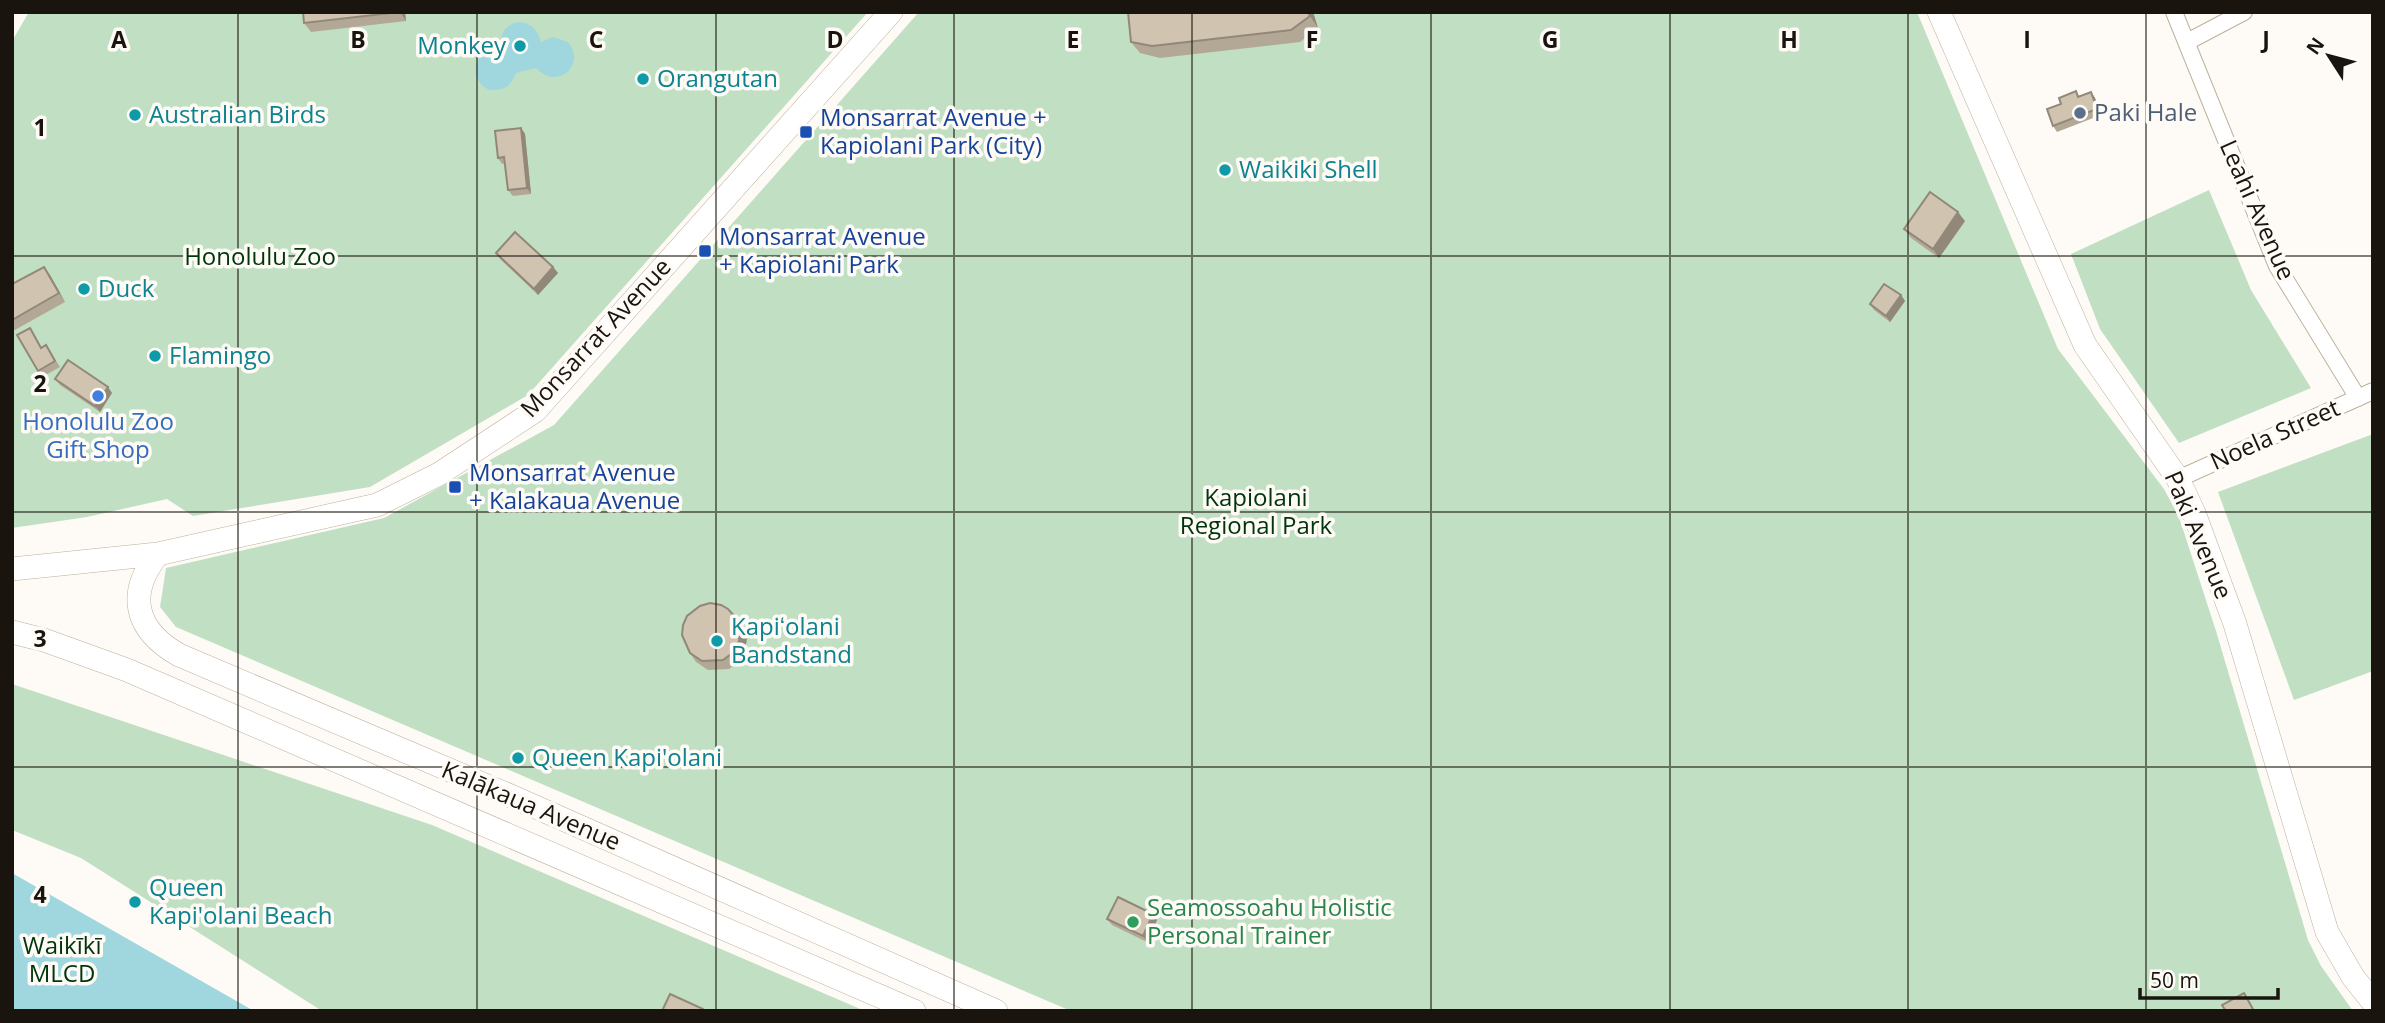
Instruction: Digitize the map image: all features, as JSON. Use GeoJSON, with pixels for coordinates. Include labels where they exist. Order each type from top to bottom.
{"type":"FeatureCollection","features":[{"type":"Feature","properties":{"kind":"street","name":"Monsarrat Avenue"},"geometry":{"type":"LineString","coordinates":[[12,569],[158,554],[377,505],[439,474],[535,411],[891,12]]}},
{"type":"Feature","properties":{"kind":"street","name":"Paki Avenue"},"geometry":{"type":"LineString","coordinates":[[1939,12],[2085,345],[2178,479],[2193,513],[2235,624],[2327,932],[2353,977],[2373,1002]]}},
{"type":"Feature","properties":{"kind":"street","name":"Leahi Avenue"},"geometry":{"type":"LineString","coordinates":[[2174,12],[2277,266],[2365,394]]}},
{"type":"Feature","properties":{"kind":"street"},"geometry":{"type":"LineString","coordinates":[[2187,42],[2244,12]]}},
{"type":"Feature","properties":{"kind":"street","name":"Noela Street"},"geometry":{"type":"LineString","coordinates":[[2178,479],[2365,394]]}},
{"type":"Feature","properties":{"kind":"street","name":"Kalākaua Avenue"},"geometry":{"type":"LineString","coordinates":[[158,554],[141,579],[138,596],[140,613],[152,636],[179,655],[513,797],[996,1011]]}},
{"type":"Feature","properties":{"kind":"street","name":"Kalākaua Avenue"},"geometry":{"type":"LineString","coordinates":[[12,632],[44,640],[127,670],[914,1011]]}},
{"type":"Feature","properties":{"kind":"green space","name":"Honolulu Zoo"},"geometry":{"type":"Polygon","coordinates":[[[29,12],[868,12],[528,395],[370,487],[193,516],[167,499],[87,517],[12,528],[12,41],[29,12]]]}},
{"type":"Feature","properties":{"kind":"green space","name":"Kapiolani Regional Park"},"geometry":{"type":"Polygon","coordinates":[[[919,12],[1917,12],[2058,349],[2164,489],[2179,517],[2216,631],[2308,940],[2321,966],[2353,1011],[1071,1011],[176,627],[160,607],[166,568],[384,518],[554,425],[919,12]]]}},
{"type":"Feature","properties":{"kind":"green space"},"geometry":{"type":"Polygon","coordinates":[[[2209,190],[2251,290],[2311,388],[2179,443],[2100,329],[2071,254],[2209,190]]]}},
{"type":"Feature","properties":{"kind":"green space"},"geometry":{"type":"Polygon","coordinates":[[[2373,434],[2373,671],[2294,700],[2218,492],[2373,434]]]}},
{"type":"Feature","properties":{"kind":"green space"},"geometry":{"type":"Polygon","coordinates":[[[12,684],[432,825],[865,1011],[322,1011],[81,858],[12,830],[12,684]]]}},
{"type":"Feature","properties":{"kind":"water"},"geometry":{"type":"Polygon","coordinates":[[[519,22],[534,28],[541,42],[553,37],[568,42],[573,51],[572,66],[567,72],[553,77],[536,68],[516,73],[504,88],[491,90],[478,80],[477,64],[489,51],[501,50],[504,32],[519,22]]]}},
{"type":"Feature","properties":{"kind":"water","name":"Waikīkī MLCD"},"geometry":{"type":"Polygon","coordinates":[[[12,873],[254,1011],[12,1011],[12,873]]]}},
{"type":"Feature","properties":{"kind":"building"},"geometry":{"type":"Polygon","coordinates":[[[303,12],[400,12],[304,23],[303,12]]]}},
{"type":"Feature","properties":{"kind":"building"},"geometry":{"type":"Polygon","coordinates":[[[1128,12],[1308,12],[1310,16],[1291,30],[1152,46],[1131,42],[1128,12]]]}},
{"type":"Feature","properties":{"kind":"building","name":"Paki Hale"},"geometry":{"type":"Polygon","coordinates":[[[2076,91],[2078,97],[2091,92],[2097,109],[2053,126],[2047,109],[2061,104],[2059,98],[2076,91]]]}},
{"type":"Feature","properties":{"kind":"building"},"geometry":{"type":"Polygon","coordinates":[[[521,128],[527,188],[508,190],[504,157],[498,158],[495,131],[521,128]]]}},
{"type":"Feature","properties":{"kind":"building"},"geometry":{"type":"Polygon","coordinates":[[[1930,192],[1958,212],[1933,249],[1904,229],[1930,192]]]}},
{"type":"Feature","properties":{"kind":"building"},"geometry":{"type":"Polygon","coordinates":[[[515,232],[553,267],[534,289],[496,253],[515,232]]]}},
{"type":"Feature","properties":{"kind":"building"},"geometry":{"type":"Polygon","coordinates":[[[44,267],[59,293],[12,320],[12,284],[44,267]]]}},
{"type":"Feature","properties":{"kind":"building"},"geometry":{"type":"Polygon","coordinates":[[[1884,284],[1901,295],[1886,316],[1870,304],[1884,284]]]}},
{"type":"Feature","properties":{"kind":"building"},"geometry":{"type":"Polygon","coordinates":[[[30,328],[41,348],[46,345],[55,361],[38,371],[17,335],[30,328]]]}},
{"type":"Feature","properties":{"kind":"building"},"geometry":{"type":"Polygon","coordinates":[[[68,360],[108,387],[95,406],[55,379],[68,360]]]}},
{"type":"Feature","properties":{"kind":"building","name":"Kapiʻolani Bandstand"},"geometry":{"type":"Polygon","coordinates":[[[710,603],[728,609],[737,619],[739,641],[731,654],[723,660],[702,661],[690,653],[682,635],[683,625],[687,616],[700,606],[710,603]]]}},
{"type":"Feature","properties":{"kind":"building"},"geometry":{"type":"Polygon","coordinates":[[[1118,897],[1153,914],[1143,936],[1107,919],[1118,897]]]}},
{"type":"Feature","properties":{"kind":"building"},"geometry":{"type":"Polygon","coordinates":[[[2244,993],[2254,1011],[2226,1011],[2222,1005],[2244,993]]]}},
{"type":"Feature","properties":{"kind":"building"},"geometry":{"type":"Polygon","coordinates":[[[670,994],[703,1009],[662,1011],[670,994]]]}},
{"type":"Feature","properties":{"kind":"place","name":"Monkey"},"geometry":{"type":"Point","coordinates":[520,46]}},
{"type":"Feature","properties":{"kind":"place","name":"Orangutan"},"geometry":{"type":"Point","coordinates":[643,79]}},
{"type":"Feature","properties":{"kind":"place","name":"Paki Hale"},"geometry":{"type":"Point","coordinates":[2080,113]}},
{"type":"Feature","properties":{"kind":"place","name":"Australian Birds"},"geometry":{"type":"Point","coordinates":[135,115]}},
{"type":"Feature","properties":{"kind":"place","name":"Monsarrat Avenue + Kapiolani Park (City)"},"geometry":{"type":"Point","coordinates":[806,132]}},
{"type":"Feature","properties":{"kind":"place","name":"Waikiki Shell"},"geometry":{"type":"Point","coordinates":[1225,170]}},
{"type":"Feature","properties":{"kind":"place","name":"Monsarrat Avenue + Kapiolani Park"},"geometry":{"type":"Point","coordinates":[705,251]}},
{"type":"Feature","properties":{"kind":"place","name":"Duck"},"geometry":{"type":"Point","coordinates":[84,289]}},
{"type":"Feature","properties":{"kind":"place","name":"Flamingo"},"geometry":{"type":"Point","coordinates":[155,356]}},
{"type":"Feature","properties":{"kind":"place","name":"Honolulu Zoo Gift Shop"},"geometry":{"type":"Point","coordinates":[98,396]}},
{"type":"Feature","properties":{"kind":"place","name":"Monsarrat Avenue + Kalakaua Avenue"},"geometry":{"type":"Point","coordinates":[455,487]}},
{"type":"Feature","properties":{"kind":"place","name":"Kapiʻolani Bandstand"},"geometry":{"type":"Point","coordinates":[717,641]}},
{"type":"Feature","properties":{"kind":"place","name":"Queen Kapi'olani"},"geometry":{"type":"Point","coordinates":[518,758]}},
{"type":"Feature","properties":{"kind":"place","name":"Queen Kapi'olani Beach"},"geometry":{"type":"Point","coordinates":[135,902]}},
{"type":"Feature","properties":{"kind":"place","name":"Seamossoahu Holistic Personal Trainer"},"geometry":{"type":"Point","coordinates":[1133,922]}}]}
